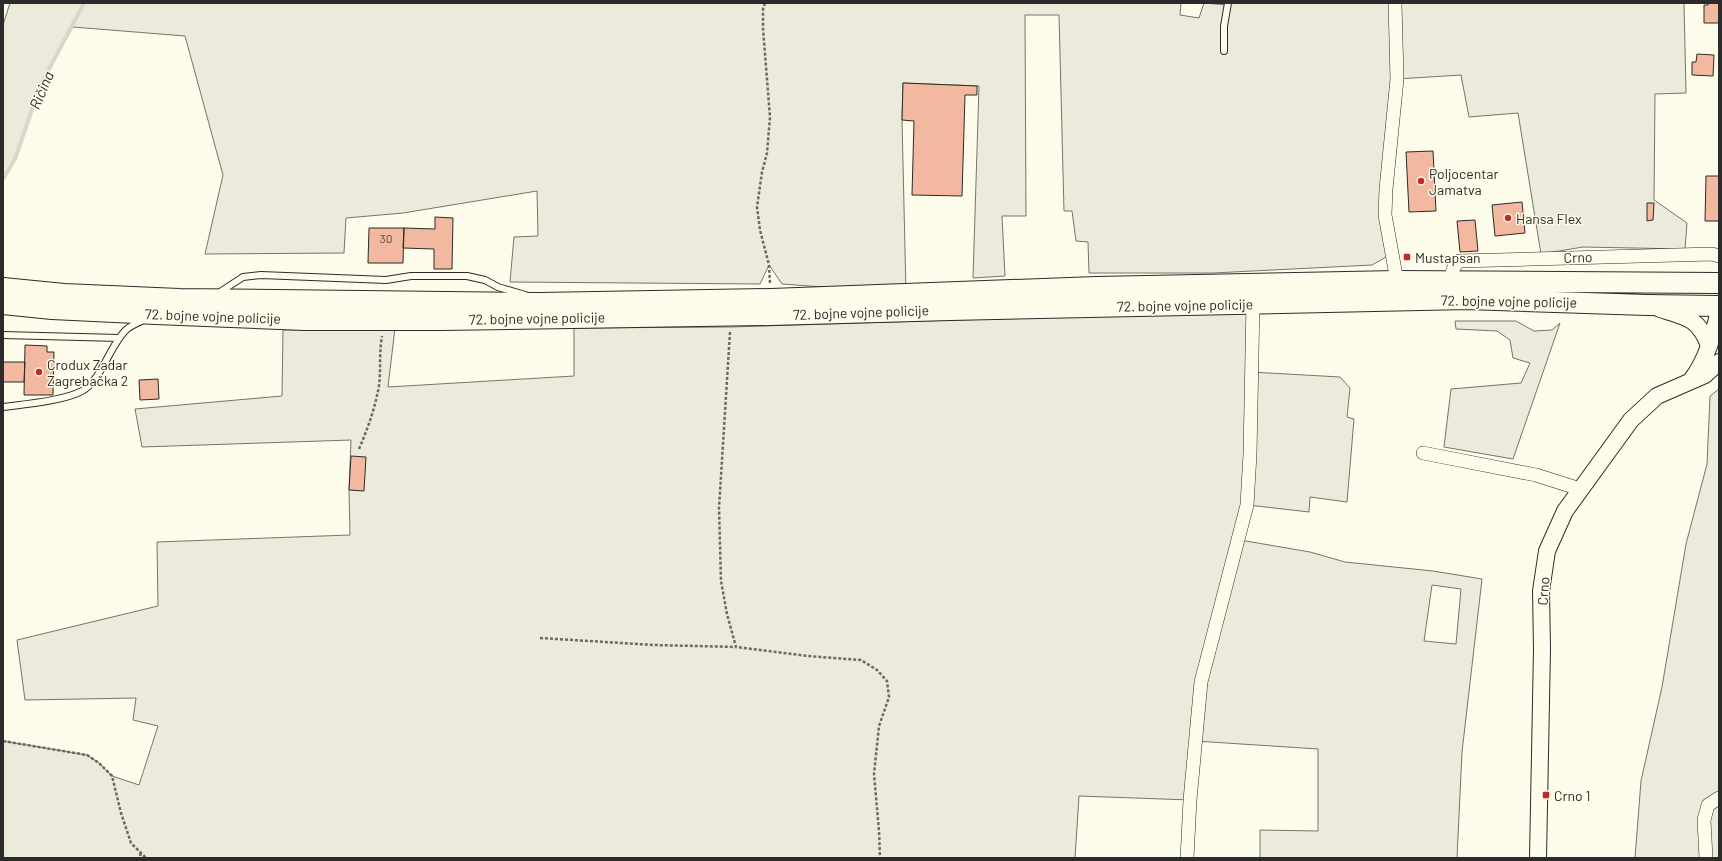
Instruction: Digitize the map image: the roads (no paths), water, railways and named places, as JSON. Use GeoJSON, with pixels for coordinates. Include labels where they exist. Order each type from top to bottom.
{"type":"FeatureCollection","features":[{"type":"Feature","properties":{"kind":"main road","name":"72. bojne vojne policije"},"geometry":{"type":"LineString","coordinates":[[3,288],[64,294],[210,299],[540,303],[771,299],[1089,287],[1450,280],[1719,282]]}},
{"type":"Feature","properties":{"kind":"main road","name":"72. bojne vojne policije"},"geometry":{"type":"LineString","coordinates":[[3,304],[52,309],[305,320],[441,320],[730,316],[1467,299],[1719,306]]}},
{"type":"Feature","properties":{"kind":"street"},"geometry":{"type":"LineString","coordinates":[[1395,3],[1397,79],[1388,174],[1386,215],[1397,281]]}},
{"type":"Feature","properties":{"kind":"street","name":"Crno"},"geometry":{"type":"LineString","coordinates":[[1450,280],[1454,267],[1459,261],[1712,254],[1719,256]]}},
{"type":"Feature","properties":{"kind":"street"},"geometry":{"type":"LineString","coordinates":[[1187,858],[1190,800],[1201,682],[1247,505],[1250,454],[1253,303]]}},
{"type":"Feature","properties":{"kind":"street"},"geometry":{"type":"LineString","coordinates":[[1647,305],[1679,314],[1697,324],[1704,333],[1708,346]]}},
{"type":"Feature","properties":{"kind":"street"},"geometry":{"type":"LineString","coordinates":[[1690,382],[1706,356],[1719,311]]}},
{"type":"Feature","properties":{"kind":"street","name":"Crno"},"geometry":{"type":"LineString","coordinates":[[1538,858],[1542,649],[1541,591],[1547,551],[1565,511],[1631,420],[1643,407],[1657,396],[1704,375],[1719,362]]}},
{"type":"Feature","properties":{"kind":"street"},"geometry":{"type":"LineString","coordinates":[[1423,453],[1536,475],[1580,489]]}},
{"type":"Feature","properties":{"kind":"street"},"geometry":{"type":"LineString","coordinates":[[1706,858],[1704,820],[1708,805],[1719,798]]}},
{"type":"Feature","properties":{"kind":"lane"},"geometry":{"type":"LineString","coordinates":[[1224,51],[1224,26],[1228,3]]}},
{"type":"Feature","properties":{"kind":"lane"},"geometry":{"type":"LineString","coordinates":[[210,299],[221,290],[243,277],[261,275],[386,280],[411,276],[441,275],[467,276],[485,280],[498,287],[530,296],[540,303]]}},
{"type":"Feature","properties":{"kind":"lane"},"geometry":{"type":"LineString","coordinates":[[3,407],[60,398],[82,391],[92,382],[119,338],[128,328],[156,314]]}},
{"type":"Feature","properties":{"kind":"lane"},"geometry":{"type":"LineString","coordinates":[[3,335],[119,338]]}},
{"type":"Feature","properties":{"kind":"waterway","name":"Ričina"},"geometry":{"type":"LineString","coordinates":[[3,179],[15,159],[40,86],[84,3]]}},
{"type":"Feature","properties":{"kind":"place","name":"Poljocentar Jamatva"},"geometry":{"type":"Point","coordinates":[1421,181]}},
{"type":"Feature","properties":{"kind":"place","name":"Hansa Flex"},"geometry":{"type":"Point","coordinates":[1508,218]}},
{"type":"Feature","properties":{"kind":"place","name":"Mustapsan"},"geometry":{"type":"Point","coordinates":[1407,257]}},
{"type":"Feature","properties":{"kind":"place","name":"Crodux Zadar Zagrebačka 2"},"geometry":{"type":"Point","coordinates":[39,372]}},
{"type":"Feature","properties":{"kind":"place","name":"Crno 1"},"geometry":{"type":"Point","coordinates":[1546,795]}}]}
